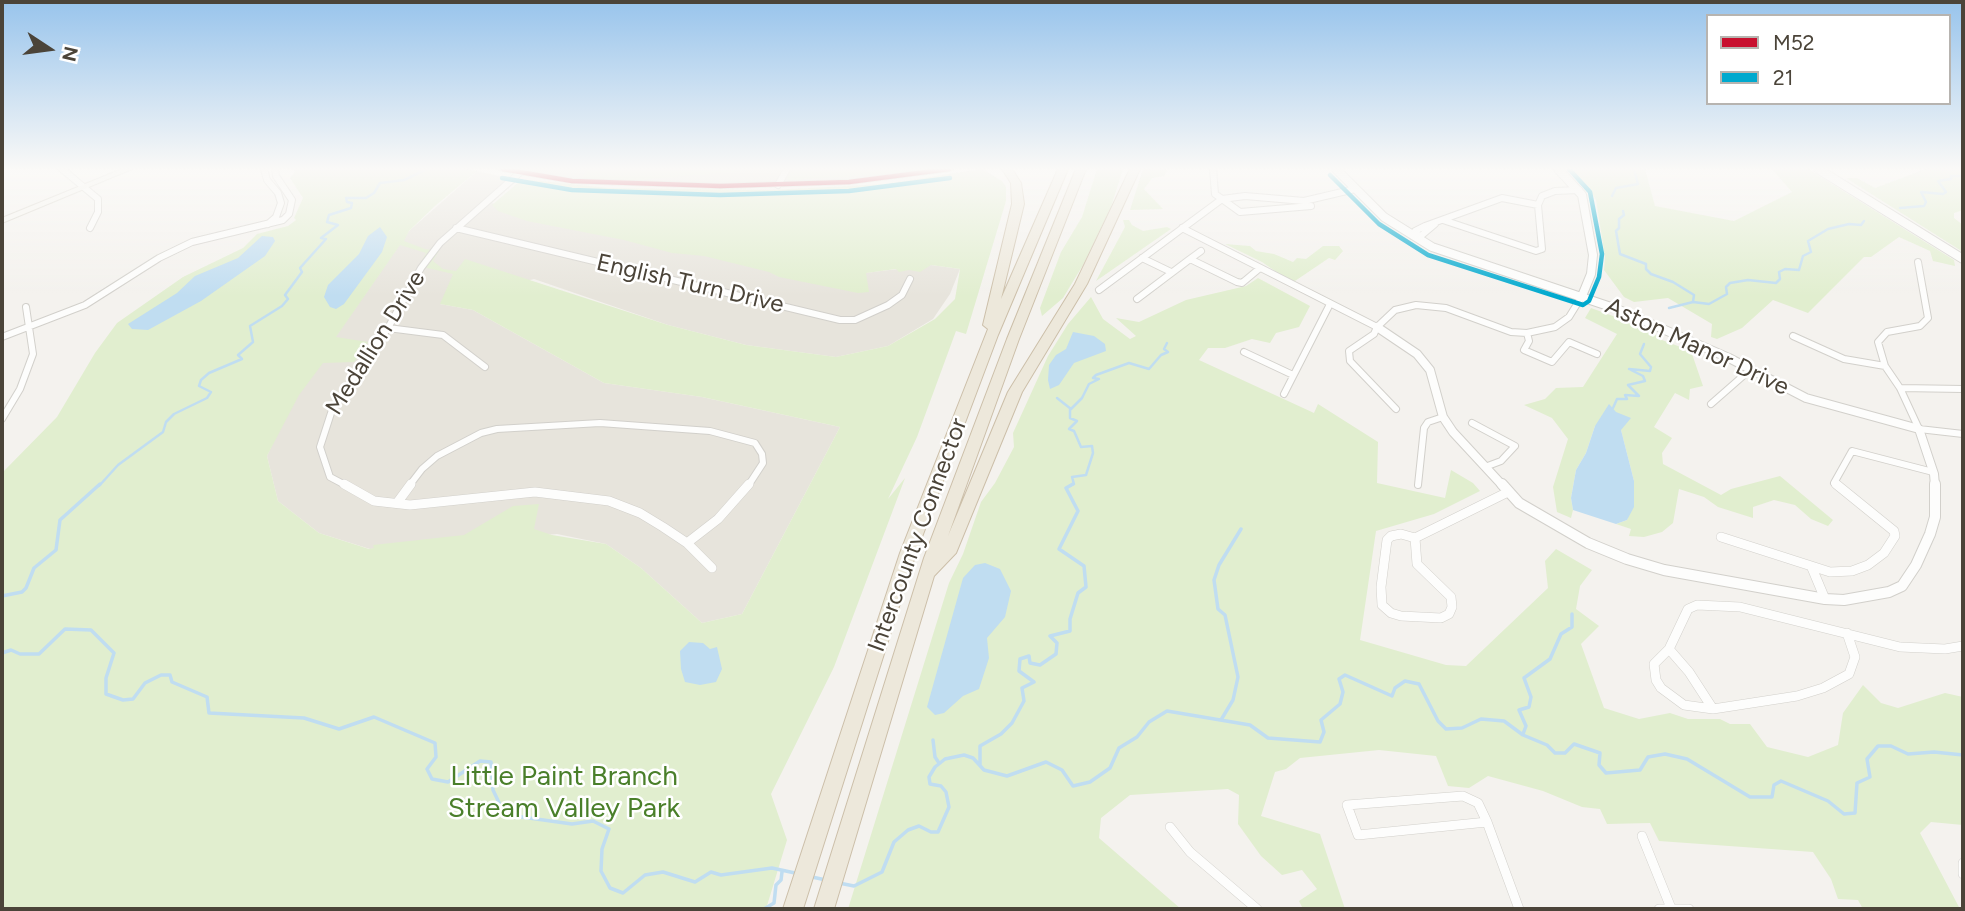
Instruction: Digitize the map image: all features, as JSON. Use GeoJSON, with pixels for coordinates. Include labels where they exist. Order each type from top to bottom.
{"type":"FeatureCollection","features":[{"type":"Feature","properties":{"kind":"highway"},"geometry":{"type":"LineString","coordinates":[[977,375],[1016,212]]}},
{"type":"Feature","properties":{"kind":"highway","name":"Intercounty Connector"},"geometry":{"type":"LineString","coordinates":[[793,909],[908,553],[977,375],[1045,212]]}},
{"type":"Feature","properties":{"kind":"highway","name":"Intercounty Connector"},"geometry":{"type":"LineString","coordinates":[[824,909],[932,558],[1013,339],[1064,212]]}},
{"type":"Feature","properties":{"kind":"highway"},"geometry":{"type":"LineString","coordinates":[[929,572],[948,553],[1015,392],[1081,284],[1115,212]]}},
{"type":"Feature","properties":{"kind":"main road"},"geometry":{"type":"LineString","coordinates":[[2,221],[26,212]]}},
{"type":"Feature","properties":{"kind":"street"},"geometry":{"type":"LineString","coordinates":[[90,228],[98,212]]}},
{"type":"Feature","properties":{"kind":"street"},"geometry":{"type":"LineString","coordinates":[[266,225],[275,220],[278,212]]}},
{"type":"Feature","properties":{"kind":"street"},"geometry":{"type":"LineString","coordinates":[[2,337],[85,305],[159,258],[191,242],[283,220],[289,212]]}},
{"type":"Feature","properties":{"kind":"street","name":"Medallion Drive"},"geometry":{"type":"LineString","coordinates":[[475,212],[440,243],[421,268],[388,328],[332,410],[320,447],[330,477],[374,501],[410,505],[535,492],[609,501],[640,513],[687,543],[712,568]]}},
{"type":"Feature","properties":{"kind":"street"},"geometry":{"type":"LineString","coordinates":[[1099,290],[1206,212]]}},
{"type":"Feature","properties":{"kind":"street","name":"Aston Manor Drive"},"geometry":{"type":"LineString","coordinates":[[1378,212],[1413,236],[1465,259],[1582,296],[1655,325],[1751,369],[1806,398],[1919,429],[1963,434]]}},
{"type":"Feature","properties":{"kind":"street"},"geometry":{"type":"LineString","coordinates":[[1413,236],[1422,235],[1436,223],[1466,212]]}},
{"type":"Feature","properties":{"kind":"street"},"geometry":{"type":"LineString","coordinates":[[1443,220],[1536,251],[1542,249],[1539,212]]}},
{"type":"Feature","properties":{"kind":"street"},"geometry":{"type":"LineString","coordinates":[[1396,410],[1350,361],[1349,351],[1374,334],[1377,327],[1395,310],[1416,305],[1446,308],[1511,332],[1527,334],[1547,330],[1569,317],[1591,274],[1592,255],[1584,212]]}},
{"type":"Feature","properties":{"kind":"street"},"geometry":{"type":"LineString","coordinates":[[1886,212],[1963,259]]}},
{"type":"Feature","properties":{"kind":"street","name":"English Turn Drive"},"geometry":{"type":"LineString","coordinates":[[456,228],[840,320],[855,320],[888,305],[902,295],[910,279]]}},
{"type":"Feature","properties":{"kind":"street"},"geometry":{"type":"LineString","coordinates":[[1182,228],[1377,327],[1417,354],[1430,370],[1443,417],[1465,447],[1519,503],[1554,525],[1627,559],[1664,570],[1825,599],[1861,599],[1902,586],[1916,565],[1933,526],[1936,496],[1933,472],[1919,429],[1900,388],[1885,366],[1878,342],[1887,332],[1920,327],[1928,318],[1918,262]]}},
{"type":"Feature","properties":{"kind":"street"},"geometry":{"type":"LineString","coordinates":[[1137,299],[1201,251]]}},
{"type":"Feature","properties":{"kind":"street"},"geometry":{"type":"LineString","coordinates":[[1142,258],[1171,272]]}},
{"type":"Feature","properties":{"kind":"street"},"geometry":{"type":"LineString","coordinates":[[1191,259],[1242,283],[1260,268]]}},
{"type":"Feature","properties":{"kind":"street"},"geometry":{"type":"LineString","coordinates":[[1284,394],[1330,304]]}},
{"type":"Feature","properties":{"kind":"street"},"geometry":{"type":"LineString","coordinates":[[2,419],[30,367],[33,342],[26,307]]}},
{"type":"Feature","properties":{"kind":"street"},"geometry":{"type":"LineString","coordinates":[[388,328],[443,335],[485,366]]}},
{"type":"Feature","properties":{"kind":"street"},"geometry":{"type":"LineString","coordinates":[[1527,334],[1529,341],[1524,350],[1552,362],[1569,342],[1597,354]]}},
{"type":"Feature","properties":{"kind":"street"},"geometry":{"type":"LineString","coordinates":[[1793,336],[1844,359],[1885,366]]}},
{"type":"Feature","properties":{"kind":"street"},"geometry":{"type":"LineString","coordinates":[[1244,352],[1293,375]]}},
{"type":"Feature","properties":{"kind":"street"},"geometry":{"type":"LineString","coordinates":[[1711,404],[1751,369]]}},
{"type":"Feature","properties":{"kind":"street"},"geometry":{"type":"LineString","coordinates":[[1900,388],[1963,389]]}},
{"type":"Feature","properties":{"kind":"street"},"geometry":{"type":"LineString","coordinates":[[1418,485],[1424,428],[1428,422],[1443,417]]}},
{"type":"Feature","properties":{"kind":"street"},"geometry":{"type":"LineString","coordinates":[[1472,423],[1515,446],[1501,461],[1485,467]]}},
{"type":"Feature","properties":{"kind":"street"},"geometry":{"type":"LineString","coordinates":[[397,503],[422,469],[437,456],[496,429],[520,425],[654,426],[710,431],[755,443],[762,454],[763,463],[759,471],[718,519],[687,543]]}},
{"type":"Feature","properties":{"kind":"street"},"geometry":{"type":"LineString","coordinates":[[1721,537],[1812,568],[1830,572],[1860,568],[1884,553],[1895,536],[1894,531],[1834,483],[1852,451],[1933,472]]}},
{"type":"Feature","properties":{"kind":"street"},"geometry":{"type":"LineString","coordinates":[[1415,538],[1417,564],[1451,597],[1452,607],[1449,614],[1441,618],[1401,616],[1391,613],[1382,605],[1381,587],[1387,540],[1391,536],[1401,534],[1415,538],[1508,492]]}},
{"type":"Feature","properties":{"kind":"street"},"geometry":{"type":"LineString","coordinates":[[1812,568],[1825,599]]}},
{"type":"Feature","properties":{"kind":"street"},"geometry":{"type":"LineString","coordinates":[[1847,633],[1855,657],[1849,674],[1823,688],[1797,696],[1713,709],[1684,705],[1661,688],[1653,671],[1654,664],[1669,649],[1688,609],[1697,605],[1740,607],[1914,649],[1963,646]]}},
{"type":"Feature","properties":{"kind":"street"},"geometry":{"type":"LineString","coordinates":[[1669,649],[1689,672],[1713,709]]}},
{"type":"Feature","properties":{"kind":"street"},"geometry":{"type":"LineString","coordinates":[[1487,822],[1357,835],[1347,805],[1463,796],[1478,803],[1487,822],[1519,909]]}},
{"type":"Feature","properties":{"kind":"street"},"geometry":{"type":"LineString","coordinates":[[1170,827],[1191,852],[1257,909]]}},
{"type":"Feature","properties":{"kind":"street"},"geometry":{"type":"LineString","coordinates":[[1642,836],[1671,908]]}},
{"type":"Feature","properties":{"kind":"street"},"geometry":{"type":"LineString","coordinates":[[1963,863],[1963,874]]}},
{"type":"Feature","properties":{"kind":"street"},"geometry":{"type":"LineString","coordinates":[[1659,909],[1689,909]]}},
{"type":"Feature","properties":{"kind":"shaded area"},"geometry":{"type":"Polygon","coordinates":[[[431,212],[528,212],[868,291],[865,273],[931,265],[960,269],[950,294],[933,319],[888,346],[836,357],[746,345],[668,325],[534,279],[440,304],[473,310],[604,383],[702,397],[840,427],[742,614],[702,623],[641,568],[606,544],[557,534],[370,549],[319,533],[278,501],[267,456],[295,395],[409,231],[431,212]]]}},
{"type":"Feature","properties":{"kind":"green space","name":"Little Paint Branch Stream Valley Park"},"geometry":{"type":"Polygon","coordinates":[[[297,212],[429,212],[409,231],[404,241],[439,251],[433,261],[443,269],[456,271],[465,259],[668,325],[746,345],[836,357],[888,346],[935,319],[955,299],[960,269],[931,265],[920,272],[899,272],[896,269],[866,273],[869,292],[858,293],[779,277],[769,272],[704,256],[672,253],[624,240],[527,221],[499,212],[1003,212],[966,334],[956,331],[917,437],[888,499],[905,478],[834,667],[771,794],[787,840],[766,909],[2,909],[2,473],[57,417],[95,353],[117,323],[183,277],[243,248],[257,234],[288,226],[296,220],[294,218],[297,212]],[[400,245],[336,337],[368,342],[354,362],[323,363],[299,395],[267,456],[278,501],[319,533],[369,549],[374,548],[373,545],[464,535],[513,506],[539,504],[534,529],[552,535],[606,544],[641,568],[702,623],[742,614],[840,427],[702,397],[604,383],[473,310],[440,304],[453,274],[419,266],[426,253],[400,245]]]}},
{"type":"Feature","properties":{"kind":"green space"},"geometry":{"type":"Polygon","coordinates":[[[1084,212],[1109,212],[1083,265],[1063,298],[1042,316],[1040,308],[1061,252],[1084,212]]]}},
{"type":"Feature","properties":{"kind":"green space"},"geometry":{"type":"Polygon","coordinates":[[[1598,212],[1684,212],[1734,221],[1753,212],[1876,212],[1954,260],[1955,266],[1933,261],[1930,251],[1899,237],[1871,257],[1864,257],[1808,313],[1773,300],[1742,328],[1717,339],[1711,337],[1712,324],[1668,298],[1634,302],[1624,297],[1604,270],[1605,257],[1598,212]]]}},
{"type":"Feature","properties":{"kind":"green space"},"geometry":{"type":"Polygon","coordinates":[[[1899,212],[1958,212],[1954,213],[1954,218],[1963,225],[1963,252],[1899,212]]]}},
{"type":"Feature","properties":{"kind":"green space"},"geometry":{"type":"Polygon","coordinates":[[[1123,220],[1129,220],[1143,231],[1167,227],[1171,229],[1096,281],[1125,227],[1123,220]]]}},
{"type":"Feature","properties":{"kind":"green space"},"geometry":{"type":"Polygon","coordinates":[[[1225,244],[1250,246],[1256,251],[1274,254],[1293,262],[1297,258],[1306,259],[1323,246],[1339,246],[1343,251],[1335,260],[1329,258],[1295,281],[1225,244]]]}},
{"type":"Feature","properties":{"kind":"green space"},"geometry":{"type":"Polygon","coordinates":[[[1258,278],[1310,306],[1299,327],[1276,333],[1270,343],[1252,339],[1225,348],[1208,348],[1199,360],[1314,413],[1318,404],[1378,442],[1377,483],[1445,498],[1451,470],[1473,483],[1480,491],[1434,514],[1376,531],[1360,640],[1446,665],[1466,666],[1548,588],[1545,561],[1556,549],[1592,570],[1580,586],[1576,609],[1599,626],[1581,644],[1604,708],[1639,719],[1670,713],[1688,719],[1720,719],[1730,724],[1750,724],[1767,747],[1808,757],[1838,745],[1843,713],[1863,685],[1881,703],[1898,708],[1945,693],[1963,697],[1963,825],[1931,822],[1920,833],[1960,909],[1863,909],[1858,900],[1838,899],[1831,879],[1813,852],[1659,841],[1650,823],[1607,824],[1600,809],[1582,807],[1543,791],[1488,776],[1469,788],[1448,786],[1436,756],[1379,750],[1300,758],[1286,769],[1275,772],[1261,816],[1320,834],[1345,909],[1303,909],[1299,901],[1317,889],[1302,870],[1282,875],[1261,856],[1238,824],[1239,795],[1228,789],[1130,795],[1101,818],[1099,838],[1181,909],[848,909],[949,583],[963,554],[981,502],[995,483],[1014,447],[1013,433],[1048,356],[1068,324],[1091,297],[1103,319],[1130,339],[1136,336],[1116,318],[1139,322],[1186,300],[1246,286],[1258,278]]]}},
{"type":"Feature","properties":{"kind":"green space"},"geometry":{"type":"Polygon","coordinates":[[[1591,308],[1646,328],[1662,340],[1691,351],[1703,386],[1690,389],[1689,400],[1675,393],[1654,427],[1672,438],[1662,453],[1663,464],[1721,495],[1731,489],[1780,476],[1833,520],[1828,526],[1811,519],[1795,505],[1774,500],[1753,507],[1753,518],[1718,507],[1704,497],[1679,489],[1673,523],[1662,532],[1644,537],[1629,536],[1631,529],[1616,524],[1627,520],[1634,481],[1621,430],[1595,426],[1586,453],[1576,470],[1571,518],[1557,512],[1553,487],[1568,439],[1552,418],[1524,405],[1545,399],[1556,388],[1583,387],[1617,334],[1585,318],[1591,308]]]}},
{"type":"Feature","properties":{"kind":"water"},"geometry":{"type":"Polygon","coordinates":[[[380,227],[387,237],[382,252],[344,304],[336,309],[330,307],[324,297],[328,285],[359,254],[368,236],[380,227]]]}},
{"type":"Feature","properties":{"kind":"water"},"geometry":{"type":"Polygon","coordinates":[[[262,236],[273,237],[275,241],[265,256],[201,301],[148,330],[132,329],[128,324],[177,293],[195,276],[238,258],[262,236]]]}},
{"type":"Feature","properties":{"kind":"water"},"geometry":{"type":"Polygon","coordinates":[[[1073,332],[1094,336],[1105,344],[1106,351],[1074,363],[1059,385],[1050,389],[1049,365],[1056,355],[1066,349],[1073,332]]]}},
{"type":"Feature","properties":{"kind":"water"},"geometry":{"type":"Polygon","coordinates":[[[1609,404],[1616,412],[1631,418],[1621,430],[1634,481],[1634,507],[1627,520],[1616,524],[1573,510],[1571,498],[1576,470],[1586,453],[1595,426],[1609,404]]]}},
{"type":"Feature","properties":{"kind":"water"},"geometry":{"type":"Polygon","coordinates":[[[985,563],[1000,569],[1011,591],[1005,617],[987,638],[989,658],[979,689],[963,696],[944,713],[935,715],[927,707],[963,578],[975,565],[985,563]]]}},
{"type":"Feature","properties":{"kind":"water"},"geometry":{"type":"Polygon","coordinates":[[[689,642],[703,643],[710,649],[717,647],[722,669],[716,682],[700,685],[685,682],[680,651],[689,642]]]}},
{"type":"Feature","properties":{"kind":"waterway"},"geometry":{"type":"LineString","coordinates":[[99,486],[118,465],[163,432],[166,422],[174,414],[207,398],[211,392],[199,386],[201,380],[209,373],[242,359],[238,355],[253,342],[250,326],[282,306],[288,299],[285,295],[302,272],[300,268],[326,239],[321,238],[338,225],[327,222],[329,215],[340,212]]}},
{"type":"Feature","properties":{"kind":"waterway"},"geometry":{"type":"LineString","coordinates":[[1623,212],[1616,231],[1620,254],[1646,264],[1646,269],[1651,274],[1673,282],[1694,295],[1693,302]]}},
{"type":"Feature","properties":{"kind":"waterway"},"geometry":{"type":"LineString","coordinates":[[1693,302],[1709,304],[1727,294],[1726,287],[1730,283],[1748,280],[1776,283],[1780,279],[1779,272],[1785,269],[1799,270],[1803,256],[1811,252],[1808,241],[1828,229],[1849,224],[1861,225],[1864,221]]}},
{"type":"Feature","properties":{"kind":"waterway"},"geometry":{"type":"LineString","coordinates":[[1669,308],[1693,302]]}},
{"type":"Feature","properties":{"kind":"waterway"},"geometry":{"type":"LineString","coordinates":[[1071,409],[1082,398],[1089,384],[1099,379],[1093,378],[1096,375],[1129,363],[1149,369],[1161,355],[1168,352],[1164,349],[1167,343]]}},
{"type":"Feature","properties":{"kind":"waterway"},"geometry":{"type":"LineString","coordinates":[[1613,408],[1617,399],[1627,399],[1625,395],[1639,396],[1628,385],[1645,381],[1643,376],[1629,369],[1650,371],[1651,367],[1640,354],[1644,344]]}},
{"type":"Feature","properties":{"kind":"waterway"},"geometry":{"type":"LineString","coordinates":[[1057,398],[1071,409]]}},
{"type":"Feature","properties":{"kind":"waterway"},"geometry":{"type":"LineString","coordinates":[[1070,486],[1074,484],[1072,477],[1086,475],[1093,453],[1092,446],[1081,447],[1074,431],[1069,429],[1077,421],[1070,418],[1071,409]]}},
{"type":"Feature","properties":{"kind":"waterway"},"geometry":{"type":"LineString","coordinates":[[2,596],[22,592],[26,588],[34,568],[56,550],[60,520],[100,484]]}},
{"type":"Feature","properties":{"kind":"waterway"},"geometry":{"type":"LineString","coordinates":[[980,765],[980,746],[1001,734],[1012,723],[1024,701],[1022,688],[1034,682],[1019,671],[1020,659],[1029,656],[1030,663],[1040,665],[1056,654],[1057,643],[1050,636],[1070,631],[1070,619],[1078,593],[1086,587],[1084,566],[1059,549],[1078,511],[1066,488],[1073,484]]}},
{"type":"Feature","properties":{"kind":"waterway"},"geometry":{"type":"LineString","coordinates":[[1221,720],[1233,700],[1238,677],[1225,615],[1218,609],[1214,580],[1219,565],[1241,529]]}},
{"type":"Feature","properties":{"kind":"waterway"},"geometry":{"type":"LineString","coordinates":[[1523,734],[1526,726],[1519,710],[1529,707],[1531,697],[1524,678],[1550,659],[1561,634],[1572,627],[1572,614]]}},
{"type":"Feature","properties":{"kind":"waterway"},"geometry":{"type":"LineString","coordinates":[[2,653],[11,650],[20,654],[39,654],[65,629],[91,630],[114,653],[106,678],[106,694],[123,700],[133,699],[145,683],[161,675],[170,675],[172,682],[207,697],[209,713],[304,718],[339,729],[374,717],[435,743],[436,757],[427,769],[432,779],[448,782],[480,761],[491,762],[493,790],[503,811],[522,817],[572,824],[593,821],[609,829],[602,849],[601,871],[610,888],[623,893],[645,875],[663,872],[695,882],[711,872],[721,875],[772,868],[795,873]]}},
{"type":"Feature","properties":{"kind":"waterway"},"geometry":{"type":"LineString","coordinates":[[839,883],[854,886],[882,872],[894,842],[908,830],[919,826],[931,832],[938,832],[949,807],[946,792],[941,786],[930,784],[929,777],[935,767],[945,759],[964,755],[973,758],[984,770],[1007,776],[1046,762],[1062,770],[1073,786],[1090,782],[1110,768],[1119,748],[1137,737],[1149,722],[1167,711],[1250,725],[1268,738],[1320,742],[1324,732],[1321,720],[1340,704],[1343,692],[1339,679],[1345,675],[1392,696],[1395,688],[1405,681],[1419,684],[1438,721],[1446,729],[1462,728],[1481,719],[1504,721],[1523,735],[1547,745],[1555,753],[1565,753],[1574,744],[1600,753],[1599,765],[1606,773],[1640,770],[1648,757],[1665,754],[1687,759],[1750,797],[1772,797],[1774,785],[1781,781],[1828,801],[1844,814],[1855,813],[1857,783],[1870,777],[1867,759],[1878,746],[1891,746],[1908,754],[1934,752],[1963,755]]}},
{"type":"Feature","properties":{"kind":"waterway"},"geometry":{"type":"LineString","coordinates":[[933,740],[935,757],[939,763]]}},
{"type":"Feature","properties":{"kind":"waterway"},"geometry":{"type":"LineString","coordinates":[[764,909],[774,903],[776,885],[781,880],[782,872]]}},
{"type":"Feature","properties":{"kind":"waterway"},"geometry":{"type":"LineString","coordinates":[[812,877],[826,880]]}},
{"type":"Feature","properties":{"kind":"transit line","name":"21"},"geometry":{"type":"LineString","coordinates":[[1367,212],[1379,224],[1428,255],[1583,305],[1589,301],[1599,277],[1602,254],[1594,212]]}}]}
